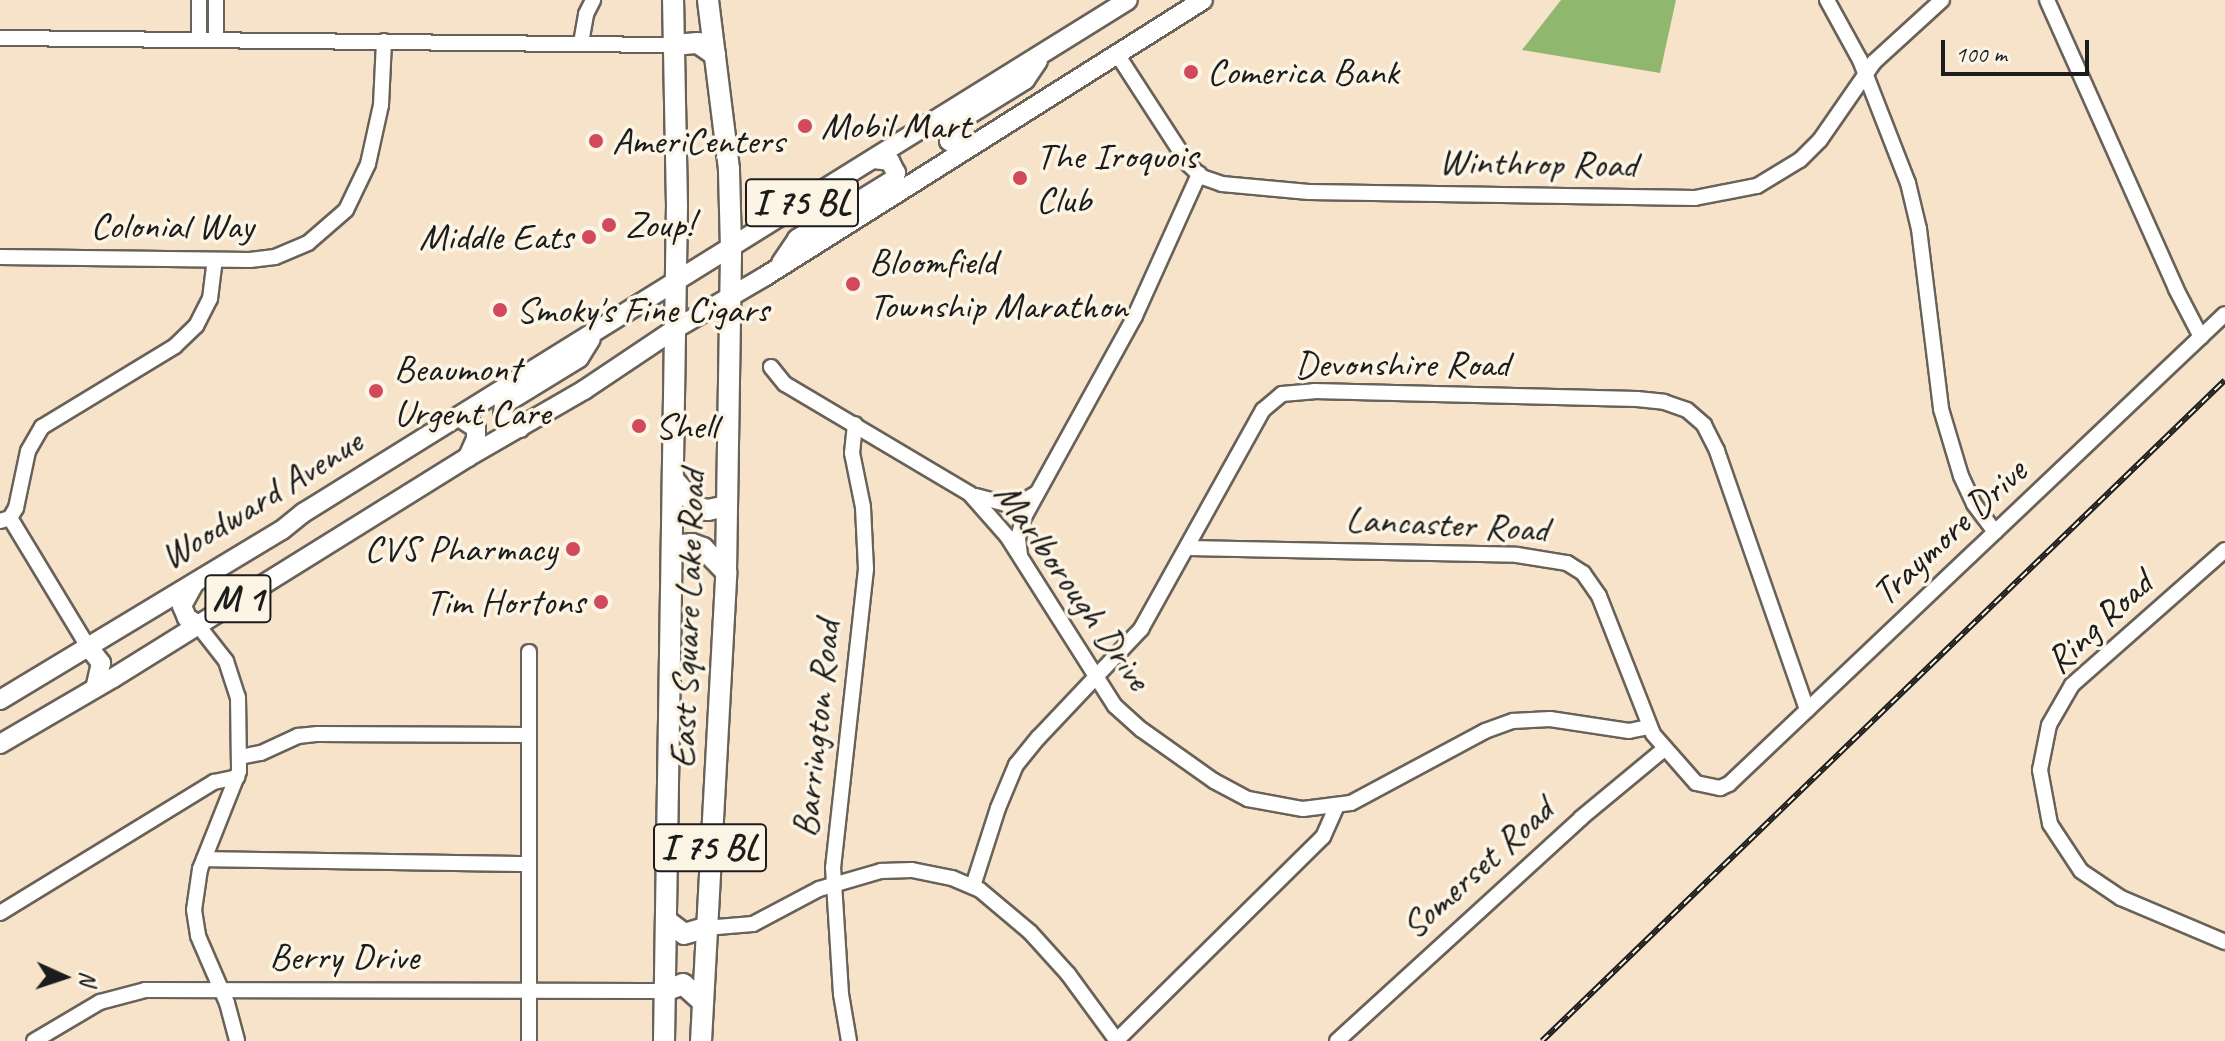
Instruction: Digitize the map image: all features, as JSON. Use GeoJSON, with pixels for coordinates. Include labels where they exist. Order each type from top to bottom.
{"type":"FeatureCollection","features":[{"type":"Feature","properties":{"kind":"highway","name":"East Square Lake Road"},"geometry":{"type":"LineString","coordinates":[[664,1041],[676,283],[673,0]]}},
{"type":"Feature","properties":{"kind":"highway","name":"East Square Lake Road"},"geometry":{"type":"LineString","coordinates":[[701,1041],[726,572],[731,248],[729,169],[708,0]]}},
{"type":"Feature","properties":{"kind":"highway"},"geometry":{"type":"LineString","coordinates":[[674,45],[698,43],[715,55]]}},
{"type":"Feature","properties":{"kind":"highway"},"geometry":{"type":"LineString","coordinates":[[673,479],[687,500],[698,508],[708,510],[727,506]]}},
{"type":"Feature","properties":{"kind":"highway"},"geometry":{"type":"LineString","coordinates":[[672,546],[692,544],[703,548],[726,572]]}},
{"type":"Feature","properties":{"kind":"highway"},"geometry":{"type":"LineString","coordinates":[[667,921],[684,934],[705,928]]}},
{"type":"Feature","properties":{"kind":"highway"},"geometry":{"type":"LineString","coordinates":[[665,991],[683,984],[702,1001]]}},
{"type":"Feature","properties":{"kind":"main road","name":"Woodward Avenue"},"geometry":{"type":"LineString","coordinates":[[0,700],[87,645],[194,584],[1128,0]]}},
{"type":"Feature","properties":{"kind":"main road"},"geometry":{"type":"LineString","coordinates":[[1117,54],[1128,33],[1181,0]]}},
{"type":"Feature","properties":{"kind":"main road","name":"Woodward Avenue"},"geometry":{"type":"LineString","coordinates":[[0,744],[520,428],[1203,0]]}},
{"type":"Feature","properties":{"kind":"main road"},"geometry":{"type":"LineString","coordinates":[[963,151],[949,141],[952,125],[1025,80],[1044,52]]}},
{"type":"Feature","properties":{"kind":"main road"},"geometry":{"type":"LineString","coordinates":[[777,268],[797,239],[893,180],[896,173],[890,161],[874,159]]}},
{"type":"Feature","properties":{"kind":"main road"},"geometry":{"type":"LineString","coordinates":[[520,428],[503,417],[504,404],[579,358],[594,333]]}},
{"type":"Feature","properties":{"kind":"main road"},"geometry":{"type":"LineString","coordinates":[[459,417],[476,428],[476,439],[468,457]]}},
{"type":"Feature","properties":{"kind":"main road"},"geometry":{"type":"LineString","coordinates":[[194,584],[182,606],[187,618],[197,624]]}},
{"type":"Feature","properties":{"kind":"main road"},"geometry":{"type":"LineString","coordinates":[[87,645],[101,663],[96,685]]}},
{"type":"Feature","properties":{"kind":"street"},"geometry":{"type":"LineString","coordinates":[[199,0],[199,40]]}},
{"type":"Feature","properties":{"kind":"street"},"geometry":{"type":"LineString","coordinates":[[216,0],[216,40]]}},
{"type":"Feature","properties":{"kind":"street"},"geometry":{"type":"LineString","coordinates":[[581,43],[586,14],[593,0]]}},
{"type":"Feature","properties":{"kind":"street"},"geometry":{"type":"LineString","coordinates":[[1827,0],[1866,75],[1914,206],[1935,374],[1946,431],[1968,490],[1995,532]]}},
{"type":"Feature","properties":{"kind":"street","name":"Winthrop Road"},"geometry":{"type":"LineString","coordinates":[[1199,174],[1237,186],[1309,192],[1719,196],[1766,182],[1800,160],[1820,140],[1878,59],[1942,0]]}},
{"type":"Feature","properties":{"kind":"street"},"geometry":{"type":"LineString","coordinates":[[2047,0],[2176,289],[2201,337]]}},
{"type":"Feature","properties":{"kind":"street"},"geometry":{"type":"LineString","coordinates":[[0,38],[674,45]]}},
{"type":"Feature","properties":{"kind":"street","name":"Colonial Way"},"geometry":{"type":"LineString","coordinates":[[0,257],[261,260],[290,252],[321,235],[346,210],[363,177],[378,127],[384,41]]}},
{"type":"Feature","properties":{"kind":"street"},"geometry":{"type":"LineString","coordinates":[[1021,558],[1018,534],[1135,316],[1199,174],[1117,54]]}},
{"type":"Feature","properties":{"kind":"street"},"geometry":{"type":"LineString","coordinates":[[87,645],[5,520],[20,498],[28,451],[36,435],[52,419],[190,333],[210,299],[215,260]]}},
{"type":"Feature","properties":{"kind":"street","name":"Traymore Drive"},"geometry":{"type":"LineString","coordinates":[[1713,789],[1729,784],[2225,314]]}},
{"type":"Feature","properties":{"kind":"street","name":"Marlborough Drive"},"geometry":{"type":"LineString","coordinates":[[771,367],[785,384],[970,494],[999,525],[1096,680],[1135,725],[1227,789],[1277,806],[1337,806],[1366,798],[1505,723],[1537,719],[1629,731],[1648,727]]}},
{"type":"Feature","properties":{"kind":"street","name":"Devonshire Road"},"geometry":{"type":"LineString","coordinates":[[973,886],[998,808],[1016,765],[1047,727],[1096,680],[1141,629],[1189,548],[1263,410],[1279,395],[1314,391],[1664,402],[1694,416],[1713,442],[1807,710]]}},
{"type":"Feature","properties":{"kind":"street","name":"Barrington Road"},"geometry":{"type":"LineString","coordinates":[[849,1041],[841,994],[834,884],[844,742],[866,569],[865,526],[852,453],[855,424]]}},
{"type":"Feature","properties":{"kind":"street"},"geometry":{"type":"LineString","coordinates":[[970,494],[1006,504],[1023,501],[1039,491]]}},
{"type":"Feature","properties":{"kind":"street","name":"Lancaster Road"},"geometry":{"type":"LineString","coordinates":[[1189,548],[1517,555],[1567,563],[1583,573],[1599,596],[1648,727],[1696,783],[1713,789]]}},
{"type":"Feature","properties":{"kind":"street","name":"Ring Road"},"geometry":{"type":"LineString","coordinates":[[2225,550],[2072,685],[2049,725],[2040,770],[2044,807],[2053,832],[2068,857],[2088,877],[2121,898],[2225,942]]}},
{"type":"Feature","properties":{"kind":"street"},"geometry":{"type":"LineString","coordinates":[[197,624],[226,661],[236,683],[240,757],[237,777],[204,859],[196,891],[194,918],[202,945],[222,989],[237,1041]]}},
{"type":"Feature","properties":{"kind":"street"},"geometry":{"type":"LineString","coordinates":[[529,652],[529,1041]]}},
{"type":"Feature","properties":{"kind":"street"},"geometry":{"type":"LineString","coordinates":[[240,757],[261,753],[292,738],[318,734],[529,735]]}},
{"type":"Feature","properties":{"kind":"street","name":"Somerset Road"},"geometry":{"type":"LineString","coordinates":[[1337,1041],[1569,828],[1664,749]]}},
{"type":"Feature","properties":{"kind":"street"},"geometry":{"type":"LineString","coordinates":[[0,913],[214,782],[237,777]]}},
{"type":"Feature","properties":{"kind":"street"},"geometry":{"type":"LineString","coordinates":[[705,928],[753,924],[834,884],[870,873],[905,869],[952,878],[973,886],[1043,945],[1117,1040],[1323,837],[1337,806]]}},
{"type":"Feature","properties":{"kind":"street"},"geometry":{"type":"LineString","coordinates":[[204,859],[529,864]]}},
{"type":"Feature","properties":{"kind":"street","name":"Berry Drive"},"geometry":{"type":"LineString","coordinates":[[34,1041],[92,1006],[126,993],[222,989],[665,991]]}},
{"type":"Feature","properties":{"kind":"green space"},"geometry":{"type":"Polygon","coordinates":[[[1561,0],[1676,0],[1660,73],[1522,50],[1561,0]]]}},
{"type":"Feature","properties":{"kind":"railway"},"geometry":{"type":"LineString","coordinates":[[1542,1041],[2225,380]]}},
{"type":"Feature","properties":{"kind":"place","name":"Comerica Bank"},"geometry":{"type":"Point","coordinates":[1191,72]}},
{"type":"Feature","properties":{"kind":"place","name":"Mobil Mart"},"geometry":{"type":"Point","coordinates":[805,126]}},
{"type":"Feature","properties":{"kind":"place","name":"AmeriCenters"},"geometry":{"type":"Point","coordinates":[596,141]}},
{"type":"Feature","properties":{"kind":"place","name":"The Iroquois Club"},"geometry":{"type":"Point","coordinates":[1020,178]}},
{"type":"Feature","properties":{"kind":"place","name":"Zoup!"},"geometry":{"type":"Point","coordinates":[609,225]}},
{"type":"Feature","properties":{"kind":"place","name":"Middle Eats"},"geometry":{"type":"Point","coordinates":[589,237]}},
{"type":"Feature","properties":{"kind":"place","name":"Bloomfield Township Marathon"},"geometry":{"type":"Point","coordinates":[853,284]}},
{"type":"Feature","properties":{"kind":"place","name":"Smoky's Fine Cigars"},"geometry":{"type":"Point","coordinates":[500,310]}},
{"type":"Feature","properties":{"kind":"place","name":"Beaumont Urgent Care"},"geometry":{"type":"Point","coordinates":[376,391]}},
{"type":"Feature","properties":{"kind":"place","name":"Shell"},"geometry":{"type":"Point","coordinates":[639,426]}},
{"type":"Feature","properties":{"kind":"place","name":"CVS Pharmacy"},"geometry":{"type":"Point","coordinates":[573,549]}},
{"type":"Feature","properties":{"kind":"place","name":"Tim Hortons"},"geometry":{"type":"Point","coordinates":[601,602]}}]}
